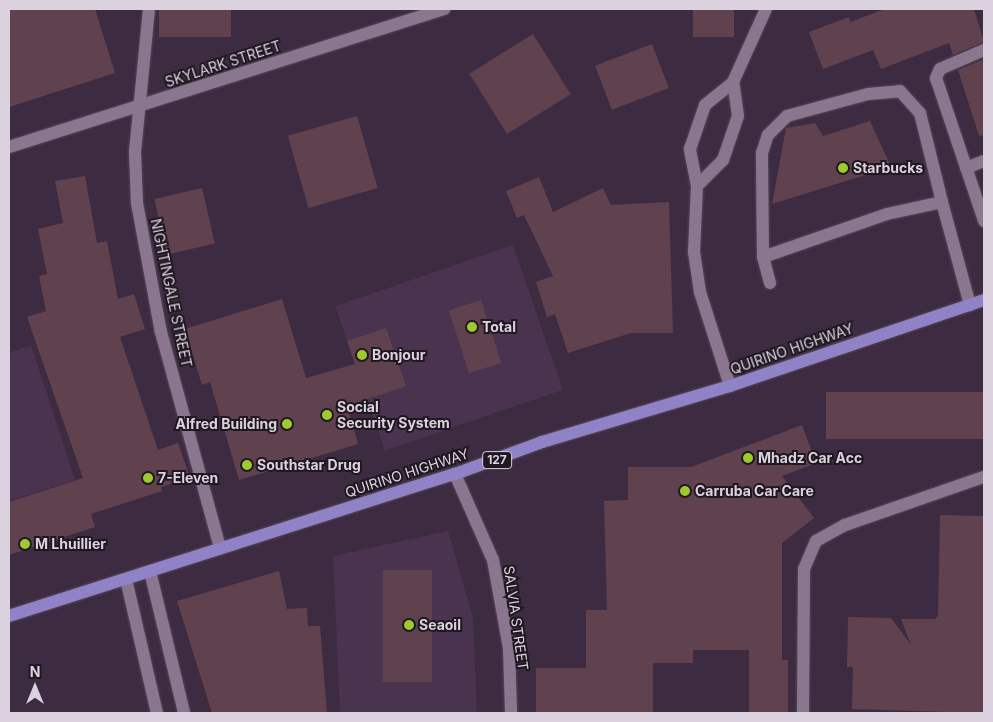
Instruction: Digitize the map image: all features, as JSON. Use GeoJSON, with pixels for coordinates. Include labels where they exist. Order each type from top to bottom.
{"type":"FeatureCollection","features":[{"type":"Feature","properties":{"kind":"main road","name":"QUIRINO HIGHWAY"},"geometry":{"type":"LineString","coordinates":[[9,616],[455,474],[542,442],[730,386],[984,300]]}},
{"type":"Feature","properties":{"kind":"street","name":"NIGHTINGALE STREET"},"geometry":{"type":"LineString","coordinates":[[149,9],[138,106],[135,160],[143,251],[161,332],[220,548]]}},
{"type":"Feature","properties":{"kind":"street","name":"SKYLARK STREET"},"geometry":{"type":"LineString","coordinates":[[9,147],[445,9]]}},
{"type":"Feature","properties":{"kind":"street"},"geometry":{"type":"LineString","coordinates":[[730,386],[700,292],[694,252],[696,186],[690,149],[705,105],[733,82],[766,9]]}},
{"type":"Feature","properties":{"kind":"street"},"geometry":{"type":"LineString","coordinates":[[984,50],[940,69],[936,78],[984,221]]}},
{"type":"Feature","properties":{"kind":"street"},"geometry":{"type":"LineString","coordinates":[[696,186],[723,160],[738,116],[733,82]]}},
{"type":"Feature","properties":{"kind":"street"},"geometry":{"type":"LineString","coordinates":[[770,283],[763,257],[762,153],[768,135],[787,116],[868,94],[900,91],[920,113],[970,305]]}},
{"type":"Feature","properties":{"kind":"street"},"geometry":{"type":"LineString","coordinates":[[966,168],[984,161]]}},
{"type":"Feature","properties":{"kind":"street"},"geometry":{"type":"LineString","coordinates":[[763,257],[887,214],[942,202]]}},
{"type":"Feature","properties":{"kind":"street","name":"SALVIA STREET"},"geometry":{"type":"LineString","coordinates":[[455,474],[493,560],[509,648],[511,713]]}},
{"type":"Feature","properties":{"kind":"street"},"geometry":{"type":"LineString","coordinates":[[803,713],[804,569],[816,541],[845,525],[984,477]]}},
{"type":"Feature","properties":{"kind":"street"},"geometry":{"type":"LineString","coordinates":[[150,571],[184,713]]}},
{"type":"Feature","properties":{"kind":"street"},"geometry":{"type":"LineString","coordinates":[[126,579],[157,713]]}},
{"type":"Feature","properties":{"kind":"shaded area"},"geometry":{"type":"Polygon","coordinates":[[[513,245],[563,390],[385,451],[335,306],[513,245]]]}},
{"type":"Feature","properties":{"kind":"shaded area"},"geometry":{"type":"Polygon","coordinates":[[[31,345],[75,480],[9,501],[9,353],[31,345]]]}},
{"type":"Feature","properties":{"kind":"shaded area"},"geometry":{"type":"Polygon","coordinates":[[[448,531],[473,618],[477,713],[340,713],[333,556],[448,531]]]}},
{"type":"Feature","properties":{"kind":"building"},"geometry":{"type":"Polygon","coordinates":[[[9,9],[95,9],[115,73],[9,107],[9,9]]]}},
{"type":"Feature","properties":{"kind":"building"},"geometry":{"type":"Polygon","coordinates":[[[159,9],[231,9],[231,37],[159,37],[159,9]]]}},
{"type":"Feature","properties":{"kind":"building"},"geometry":{"type":"Polygon","coordinates":[[[693,9],[734,9],[734,37],[693,37],[693,9]]]}},
{"type":"Feature","properties":{"kind":"building"},"geometry":{"type":"Polygon","coordinates":[[[885,9],[974,9],[984,42],[953,55],[949,43],[881,69],[873,50],[823,69],[809,32],[849,17],[850,22],[885,9]]]}},
{"type":"Feature","properties":{"kind":"building"},"geometry":{"type":"Polygon","coordinates":[[[533,34],[571,94],[507,134],[469,74],[533,34]]]}},
{"type":"Feature","properties":{"kind":"building"},"geometry":{"type":"Polygon","coordinates":[[[652,44],[669,88],[612,110],[595,66],[652,44]]]}},
{"type":"Feature","properties":{"kind":"building"},"geometry":{"type":"Polygon","coordinates":[[[984,59],[984,135],[979,136],[958,70],[984,59]]]}},
{"type":"Feature","properties":{"kind":"building"},"geometry":{"type":"Polygon","coordinates":[[[357,116],[378,188],[308,208],[288,136],[357,116]]]}},
{"type":"Feature","properties":{"kind":"building"},"geometry":{"type":"Polygon","coordinates":[[[870,121],[891,167],[772,204],[786,128],[815,123],[823,136],[870,121]]]}},
{"type":"Feature","properties":{"kind":"building"},"geometry":{"type":"Polygon","coordinates":[[[85,176],[97,243],[107,241],[118,299],[134,294],[145,329],[120,337],[158,450],[178,443],[190,478],[161,487],[162,491],[91,514],[95,527],[9,555],[9,502],[83,478],[27,317],[46,311],[39,276],[47,274],[38,229],[63,223],[55,181],[85,176]]]}},
{"type":"Feature","properties":{"kind":"building"},"geometry":{"type":"Polygon","coordinates":[[[539,177],[553,212],[603,188],[611,205],[669,202],[673,333],[631,333],[568,353],[555,314],[547,317],[536,282],[553,276],[524,215],[517,218],[506,191],[539,177]]]}},
{"type":"Feature","properties":{"kind":"building"},"geometry":{"type":"Polygon","coordinates":[[[202,188],[215,244],[167,255],[154,199],[202,188]]]}},
{"type":"Feature","properties":{"kind":"building"},"geometry":{"type":"Polygon","coordinates":[[[282,299],[306,378],[355,364],[347,341],[386,328],[406,386],[347,406],[358,444],[239,480],[210,382],[202,385],[185,329],[282,299]]]}},
{"type":"Feature","properties":{"kind":"building","name":"Total"},"geometry":{"type":"Polygon","coordinates":[[[481,300],[501,363],[469,373],[449,311],[481,300]]]}},
{"type":"Feature","properties":{"kind":"building"},"geometry":{"type":"Polygon","coordinates":[[[826,392],[984,392],[984,439],[826,439],[826,392]]]}},
{"type":"Feature","properties":{"kind":"building"},"geometry":{"type":"Polygon","coordinates":[[[802,425],[816,463],[782,476],[814,518],[782,543],[782,660],[788,660],[788,712],[749,712],[749,650],[693,650],[693,663],[653,663],[653,713],[536,713],[536,668],[586,668],[586,610],[607,610],[604,501],[628,500],[628,467],[691,467],[802,425]]]}},
{"type":"Feature","properties":{"kind":"building"},"geometry":{"type":"Polygon","coordinates":[[[940,515],[984,516],[984,713],[852,709],[853,667],[847,667],[848,617],[891,618],[911,645],[901,619],[935,619],[938,616],[940,515]]]}},
{"type":"Feature","properties":{"kind":"building","name":"Seaoil"},"geometry":{"type":"Polygon","coordinates":[[[383,570],[432,570],[432,682],[383,682],[383,570]]]}},
{"type":"Feature","properties":{"kind":"building"},"geometry":{"type":"Polygon","coordinates":[[[279,571],[287,609],[307,608],[308,626],[320,626],[327,713],[212,713],[177,601],[279,571]]]}},
{"type":"Feature","properties":{"kind":"place","name":"Starbucks"},"geometry":{"type":"Point","coordinates":[843,168]}},
{"type":"Feature","properties":{"kind":"place","name":"Total"},"geometry":{"type":"Point","coordinates":[472,327]}},
{"type":"Feature","properties":{"kind":"place","name":"Bonjour"},"geometry":{"type":"Point","coordinates":[362,355]}},
{"type":"Feature","properties":{"kind":"place","name":"Social Security System"},"geometry":{"type":"Point","coordinates":[327,415]}},
{"type":"Feature","properties":{"kind":"place","name":"Alfred Building"},"geometry":{"type":"Point","coordinates":[287,424]}},
{"type":"Feature","properties":{"kind":"place","name":"Mhadz Car Acc"},"geometry":{"type":"Point","coordinates":[748,458]}},
{"type":"Feature","properties":{"kind":"place","name":"Southstar Drug"},"geometry":{"type":"Point","coordinates":[247,465]}},
{"type":"Feature","properties":{"kind":"place","name":"7-Eleven"},"geometry":{"type":"Point","coordinates":[148,478]}},
{"type":"Feature","properties":{"kind":"place","name":"Carruba Car Care"},"geometry":{"type":"Point","coordinates":[685,491]}},
{"type":"Feature","properties":{"kind":"place","name":"M Lhuillier"},"geometry":{"type":"Point","coordinates":[25,544]}},
{"type":"Feature","properties":{"kind":"place","name":"Seaoil"},"geometry":{"type":"Point","coordinates":[409,625]}}]}
